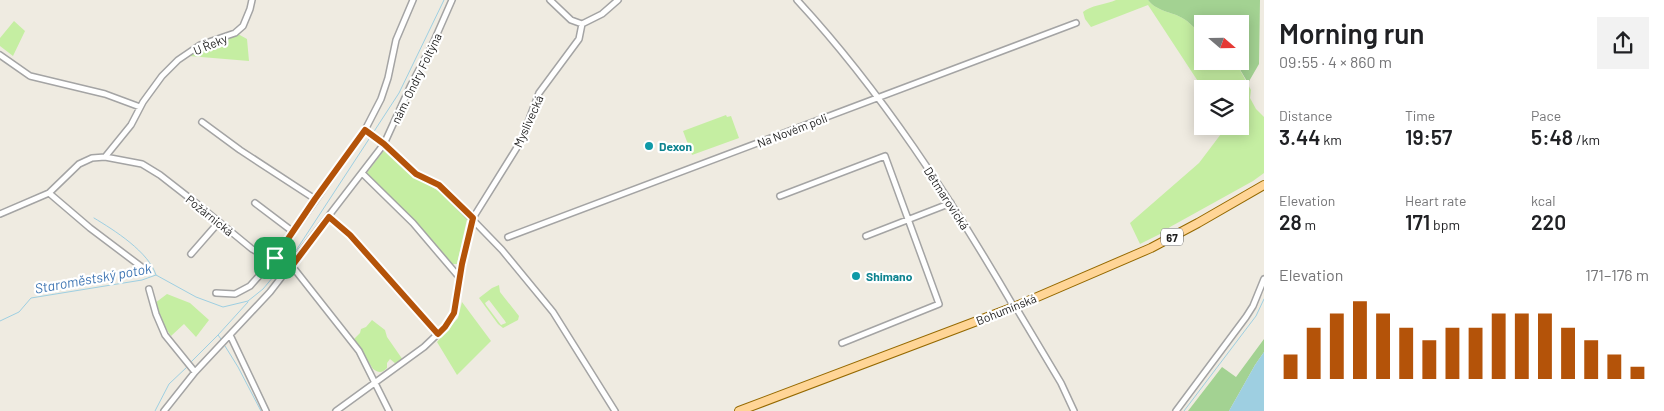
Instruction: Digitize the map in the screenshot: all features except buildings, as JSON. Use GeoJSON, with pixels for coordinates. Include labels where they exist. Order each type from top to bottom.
{"type":"FeatureCollection","features":[{"type":"Feature","properties":{"kind":"main road","name":"Bohumínská"},"geometry":{"type":"LineString","coordinates":[[739,411],[1014,306],[1151,248],[1198,224],[1264,185]]}},
{"type":"Feature","properties":{"kind":"street","name":"U Řeky"},"geometry":{"type":"LineString","coordinates":[[105,157],[132,125],[140,107],[162,76],[178,60],[200,45],[235,33],[243,26],[252,0]]}},
{"type":"Feature","properties":{"kind":"street","name":"nám. Ondry Foltýna"},"geometry":{"type":"LineString","coordinates":[[216,293],[235,294],[250,286],[275,258],[315,199],[369,133],[388,78],[396,40],[413,0]]}},
{"type":"Feature","properties":{"kind":"street","name":"nám. Ondry Foltýna"},"geometry":{"type":"LineString","coordinates":[[164,411],[195,372],[292,266],[363,174],[384,144],[452,0]]}},
{"type":"Feature","properties":{"kind":"street"},"geometry":{"type":"LineString","coordinates":[[550,0],[571,20],[582,24],[602,14],[618,0]]}},
{"type":"Feature","properties":{"kind":"street","name":"Dětmarovická"},"geometry":{"type":"LineString","coordinates":[[797,0],[827,32],[878,98],[951,203],[1018,310],[1056,375],[1074,411]]}},
{"type":"Feature","properties":{"kind":"street","name":"Na Novém poli"},"geometry":{"type":"LineString","coordinates":[[508,238],[1076,23]]}},
{"type":"Feature","properties":{"kind":"street","name":"Myslivecká"},"geometry":{"type":"LineString","coordinates":[[336,411],[424,347],[445,327],[454,313],[473,218],[521,141],[539,93],[579,39],[582,24]]}},
{"type":"Feature","properties":{"kind":"street"},"geometry":{"type":"LineString","coordinates":[[0,55],[30,76],[105,94],[140,107]]}},
{"type":"Feature","properties":{"kind":"street"},"geometry":{"type":"LineString","coordinates":[[202,122],[240,150],[315,199]]}},
{"type":"Feature","properties":{"kind":"street"},"geometry":{"type":"LineString","coordinates":[[369,133],[384,144],[416,174],[439,185],[502,250],[553,312],[615,411]]}},
{"type":"Feature","properties":{"kind":"street"},"geometry":{"type":"LineString","coordinates":[[780,196],[885,156],[939,304],[842,342]]}},
{"type":"Feature","properties":{"kind":"street"},"geometry":{"type":"LineString","coordinates":[[0,214],[49,194],[79,164],[92,158],[105,157]]}},
{"type":"Feature","properties":{"kind":"street","name":"Požárnická"},"geometry":{"type":"LineString","coordinates":[[105,157],[142,164],[160,175],[252,249],[292,266]]}},
{"type":"Feature","properties":{"kind":"street"},"geometry":{"type":"LineString","coordinates":[[363,174],[412,223],[460,277]]}},
{"type":"Feature","properties":{"kind":"street"},"geometry":{"type":"LineString","coordinates":[[49,194],[147,271]]}},
{"type":"Feature","properties":{"kind":"street"},"geometry":{"type":"LineString","coordinates":[[255,203],[292,232]]}},
{"type":"Feature","properties":{"kind":"street"},"geometry":{"type":"LineString","coordinates":[[866,236],[951,203]]}},
{"type":"Feature","properties":{"kind":"street"},"geometry":{"type":"LineString","coordinates":[[329,217],[350,235],[438,334]]}},
{"type":"Feature","properties":{"kind":"street"},"geometry":{"type":"LineString","coordinates":[[190,254],[219,222]]}},
{"type":"Feature","properties":{"kind":"street"},"geometry":{"type":"LineString","coordinates":[[292,266],[359,351],[389,411]]}},
{"type":"Feature","properties":{"kind":"street"},"geometry":{"type":"LineString","coordinates":[[1176,411],[1246,317],[1253,306],[1264,279]]}},
{"type":"Feature","properties":{"kind":"street"},"geometry":{"type":"LineString","coordinates":[[148,289],[165,335],[195,372]]}},
{"type":"Feature","properties":{"kind":"street"},"geometry":{"type":"LineString","coordinates":[[230,335],[266,411]]}},
{"type":"Feature","properties":{"kind":"green space"},"geometry":{"type":"Polygon","coordinates":[[[1116,0],[1148,0],[1161,10],[1177,15],[1194,27],[1194,70],[1240,70],[1245,80],[1197,80],[1148,5],[1091,27],[1085,19],[1083,12],[1089,8],[1116,0]]]}},
{"type":"Feature","properties":{"kind":"green space"},"geometry":{"type":"Polygon","coordinates":[[[1148,0],[1260,0],[1259,64],[1249,81],[1240,70],[1249,70],[1249,15],[1194,15],[1194,27],[1182,18],[1152,4],[1148,0]]]}},
{"type":"Feature","properties":{"kind":"green space"},"geometry":{"type":"Polygon","coordinates":[[[14,21],[25,31],[13,56],[0,46],[0,38],[14,21]]]}},
{"type":"Feature","properties":{"kind":"green space"},"geometry":{"type":"Polygon","coordinates":[[[238,34],[247,39],[249,61],[189,56],[204,46],[238,34]]]}},
{"type":"Feature","properties":{"kind":"green space"},"geometry":{"type":"Polygon","coordinates":[[[1249,86],[1251,90],[1250,98],[1256,109],[1264,117],[1264,173],[1164,232],[1140,244],[1130,223],[1199,163],[1220,135],[1249,135],[1249,86]]]}},
{"type":"Feature","properties":{"kind":"green space"},"geometry":{"type":"Polygon","coordinates":[[[726,115],[727,117],[731,116],[739,138],[692,155],[683,131],[726,115]]]}},
{"type":"Feature","properties":{"kind":"green space"},"geometry":{"type":"Polygon","coordinates":[[[385,149],[418,179],[444,194],[467,219],[457,264],[451,264],[403,210],[366,174],[385,149]]]}},
{"type":"Feature","properties":{"kind":"green space"},"geometry":{"type":"Polygon","coordinates":[[[499,285],[500,292],[519,316],[518,320],[503,328],[479,298],[499,285]],[[489,300],[485,303],[501,325],[506,323],[489,300]]]}},
{"type":"Feature","properties":{"kind":"green space"},"geometry":{"type":"Polygon","coordinates":[[[167,294],[190,303],[209,320],[196,337],[184,324],[171,336],[158,316],[155,303],[167,294]]]}},
{"type":"Feature","properties":{"kind":"green space"},"geometry":{"type":"Polygon","coordinates":[[[462,302],[491,341],[457,375],[437,342],[458,318],[462,302]]]}},
{"type":"Feature","properties":{"kind":"green space"},"geometry":{"type":"Polygon","coordinates":[[[372,320],[385,330],[387,337],[403,360],[396,364],[390,359],[387,363],[387,368],[380,372],[373,369],[354,339],[361,329],[366,327],[372,320]]]}},
{"type":"Feature","properties":{"kind":"green space"},"geometry":{"type":"Polygon","coordinates":[[[1264,339],[1264,352],[1229,411],[1188,411],[1222,367],[1236,377],[1264,339]]]}},
{"type":"Feature","properties":{"kind":"water"},"geometry":{"type":"Polygon","coordinates":[[[1264,352],[1264,411],[1229,411],[1255,365],[1264,352]]]}},
{"type":"Feature","properties":{"kind":"waterway","name":"Staroměstský potok"},"geometry":{"type":"LineString","coordinates":[[373,133],[399,93],[444,0]]}},
{"type":"Feature","properties":{"kind":"waterway","name":"Staroměstský potok"},"geometry":{"type":"LineString","coordinates":[[287,261],[295,252],[371,136]]}},
{"type":"Feature","properties":{"kind":"waterway"},"geometry":{"type":"LineString","coordinates":[[94,218],[121,235],[139,250],[152,266],[156,275]]}},
{"type":"Feature","properties":{"kind":"waterway","name":"Staroměstský potok"},"geometry":{"type":"LineString","coordinates":[[0,321],[19,312],[31,298],[142,280],[156,275],[196,297],[223,307],[248,301],[263,289],[284,264]]}},
{"type":"Feature","properties":{"kind":"waterway"},"geometry":{"type":"LineString","coordinates":[[1184,411],[1256,316],[1264,299]]}},
{"type":"Feature","properties":{"kind":"waterway"},"geometry":{"type":"LineString","coordinates":[[221,339],[218,335],[248,302]]}},
{"type":"Feature","properties":{"kind":"waterway"},"geometry":{"type":"LineString","coordinates":[[191,362],[218,335]]}},
{"type":"Feature","properties":{"kind":"waterway"},"geometry":{"type":"LineString","coordinates":[[225,346],[261,411]]}},
{"type":"Feature","properties":{"kind":"waterway"},"geometry":{"type":"LineString","coordinates":[[155,411],[169,384],[187,367]]}},
{"type":"Feature","properties":{"kind":"place","name":"Dexon"},"geometry":{"type":"Point","coordinates":[649,146]}},
{"type":"Feature","properties":{"kind":"place","name":"Shimano"},"geometry":{"type":"Point","coordinates":[856,276]}},
{"type":"Feature","properties":{"kind":"route"},"geometry":{"type":"LineString","coordinates":[[365,130],[384,144],[416,174],[439,185],[473,218],[462,264],[454,313],[438,334],[350,235],[329,217],[292,266],[275,258],[365,130]]}}]}
